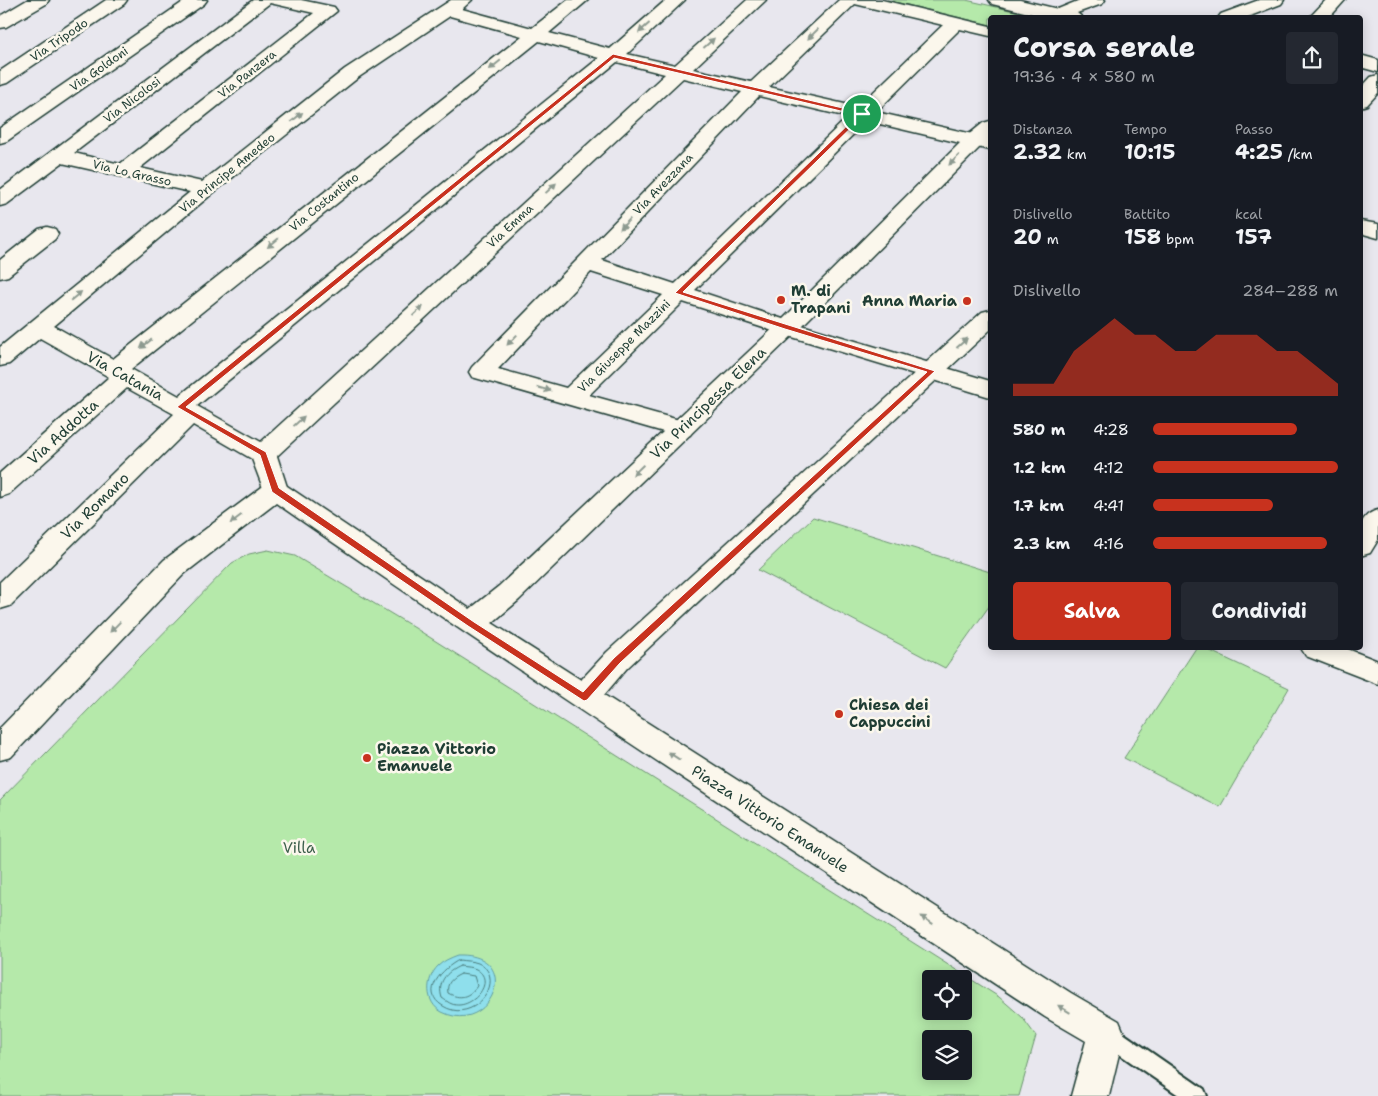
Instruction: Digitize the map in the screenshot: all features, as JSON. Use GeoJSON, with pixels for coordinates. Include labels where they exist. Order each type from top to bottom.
{"type":"FeatureCollection","features":[{"type":"Feature","properties":{"kind":"street"},"geometry":{"type":"LineString","coordinates":[[0,23],[40,0]]}},
{"type":"Feature","properties":{"kind":"street","name":"Via Tripodo"},"geometry":{"type":"LineString","coordinates":[[0,79],[118,0]]}},
{"type":"Feature","properties":{"kind":"street","name":"Via Goldoni"},"geometry":{"type":"LineString","coordinates":[[0,137],[198,0]]}},
{"type":"Feature","properties":{"kind":"street","name":"Via Nicolosi"},"geometry":{"type":"LineString","coordinates":[[0,200],[264,0]]}},
{"type":"Feature","properties":{"kind":"street","name":"Via Panzera"},"geometry":{"type":"LineString","coordinates":[[124,171],[328,11],[277,0]]}},
{"type":"Feature","properties":{"kind":"street","name":"Via Costantino"},"geometry":{"type":"LineString","coordinates":[[120,373],[579,0]]}},
{"type":"Feature","properties":{"kind":"street","name":"Via Romano"},"geometry":{"type":"LineString","coordinates":[[0,599],[185,410],[613,56],[676,0]]}},
{"type":"Feature","properties":{"kind":"street","name":"Via Emma"},"geometry":{"type":"LineString","coordinates":[[263,454],[677,71],[757,0]]}},
{"type":"Feature","properties":{"kind":"street","name":"Via Avezzana"},"geometry":{"type":"LineString","coordinates":[[572,397],[481,372],[755,89],[849,0]]}},
{"type":"Feature","properties":{"kind":"street"},"geometry":{"type":"LineString","coordinates":[[860,0],[988,31]]}},
{"type":"Feature","properties":{"kind":"street"},"geometry":{"type":"LineString","coordinates":[[998,0],[1063,15]]}},
{"type":"Feature","properties":{"kind":"street"},"geometry":{"type":"LineString","coordinates":[[1069,15],[1096,0]]}},
{"type":"Feature","properties":{"kind":"street"},"geometry":{"type":"LineString","coordinates":[[1235,15],[1275,0]]}},
{"type":"Feature","properties":{"kind":"street"},"geometry":{"type":"LineString","coordinates":[[1321,15],[1336,0]]}},
{"type":"Feature","properties":{"kind":"street"},"geometry":{"type":"LineString","coordinates":[[455,5],[534,35],[613,56],[862,114],[985,137]]}},
{"type":"Feature","properties":{"kind":"street","name":"Via Principe Amedeo"},"geometry":{"type":"LineString","coordinates":[[0,359],[352,73],[455,5]]}},
{"type":"Feature","properties":{"kind":"street","name":"Via Giuseppe Mazzini"},"geometry":{"type":"LineString","coordinates":[[572,397],[956,23]]}},
{"type":"Feature","properties":{"kind":"street"},"geometry":{"type":"LineString","coordinates":[[1363,62],[1378,66]]}},
{"type":"Feature","properties":{"kind":"street"},"geometry":{"type":"LineString","coordinates":[[1363,98],[1378,81]]}},
{"type":"Feature","properties":{"kind":"street","name":"Via Principessa Elena"},"geometry":{"type":"LineString","coordinates":[[471,624],[509,593],[985,137]]}},
{"type":"Feature","properties":{"kind":"street","name":"Via Lo Grasso"},"geometry":{"type":"LineString","coordinates":[[58,156],[206,190]]}},
{"type":"Feature","properties":{"kind":"street"},"geometry":{"type":"LineString","coordinates":[[1363,228],[1378,231]]}},
{"type":"Feature","properties":{"kind":"street"},"geometry":{"type":"LineString","coordinates":[[0,271],[47,234]]}},
{"type":"Feature","properties":{"kind":"street"},"geometry":{"type":"LineString","coordinates":[[587,263],[787,328],[988,388]]}},
{"type":"Feature","properties":{"kind":"street"},"geometry":{"type":"LineString","coordinates":[[584,698],[617,660],[988,319]]}},
{"type":"Feature","properties":{"kind":"street","name":"Via Catania"},"geometry":{"type":"LineString","coordinates":[[38,327],[263,454]]}},
{"type":"Feature","properties":{"kind":"street","name":"Via Addotta"},"geometry":{"type":"LineString","coordinates":[[0,488],[120,373]]}},
{"type":"Feature","properties":{"kind":"street"},"geometry":{"type":"LineString","coordinates":[[572,397],[680,429]]}},
{"type":"Feature","properties":{"kind":"street"},"geometry":{"type":"LineString","coordinates":[[0,748],[174,567],[275,490],[263,454]]}},
{"type":"Feature","properties":{"kind":"street","name":"Piazza Vittorio Emanuele"},"geometry":{"type":"LineString","coordinates":[[275,490],[471,624],[584,698],[1058,1005],[1106,1033]]}},
{"type":"Feature","properties":{"kind":"street"},"geometry":{"type":"LineString","coordinates":[[1363,505],[1378,510]]}},
{"type":"Feature","properties":{"kind":"street"},"geometry":{"type":"LineString","coordinates":[[1363,542],[1378,519]]}},
{"type":"Feature","properties":{"kind":"street"},"geometry":{"type":"LineString","coordinates":[[1321,650],[1378,673]]}},
{"type":"Feature","properties":{"kind":"street"},"geometry":{"type":"LineString","coordinates":[[1090,1096],[1106,1033]]}},
{"type":"Feature","properties":{"kind":"lane"},"geometry":{"type":"LineString","coordinates":[[1106,1033],[1197,1096]]}},
{"type":"Feature","properties":{"kind":"green space"},"geometry":{"type":"Polygon","coordinates":[[[887,0],[966,0],[1031,15],[988,15],[988,25],[887,0]]]}},
{"type":"Feature","properties":{"kind":"green space"},"geometry":{"type":"Polygon","coordinates":[[[813,517],[988,571],[988,608],[945,668],[758,570],[813,517]]]}},
{"type":"Feature","properties":{"kind":"green space","name":"Villa"},"geometry":{"type":"Polygon","coordinates":[[[268,550],[295,556],[415,628],[956,970],[922,970],[922,1020],[972,1020],[972,980],[999,997],[1022,1017],[1036,1036],[1019,1096],[0,1096],[0,800],[232,563],[249,554],[268,550]]]}},
{"type":"Feature","properties":{"kind":"green space"},"geometry":{"type":"Polygon","coordinates":[[[1195,650],[1208,650],[1289,688],[1220,807],[1124,758],[1195,650]]]}},
{"type":"Feature","properties":{"kind":"water"},"geometry":{"type":"Polygon","coordinates":[[[458,955],[479,958],[491,967],[495,979],[494,992],[486,1004],[475,1013],[460,1017],[442,1012],[436,1008],[432,1003],[429,990],[431,977],[438,966],[458,955]]]}},
{"type":"Feature","properties":{"kind":"place","name":"M. di Trapani"},"geometry":{"type":"Point","coordinates":[781,300]}},
{"type":"Feature","properties":{"kind":"place","name":"Anna Maria"},"geometry":{"type":"Point","coordinates":[967,301]}},
{"type":"Feature","properties":{"kind":"place","name":"Chiesa dei Cappuccini"},"geometry":{"type":"Point","coordinates":[839,714]}},
{"type":"Feature","properties":{"kind":"place","name":"Piazza Vittorio Emanuele"},"geometry":{"type":"Point","coordinates":[367,758]}},
{"type":"Feature","properties":{"kind":"route"},"geometry":{"type":"LineString","coordinates":[[613,56],[862,114],[678,293],[932,371],[617,660],[584,698],[471,624],[275,490],[263,454],[181,407],[613,56]]}}]}
